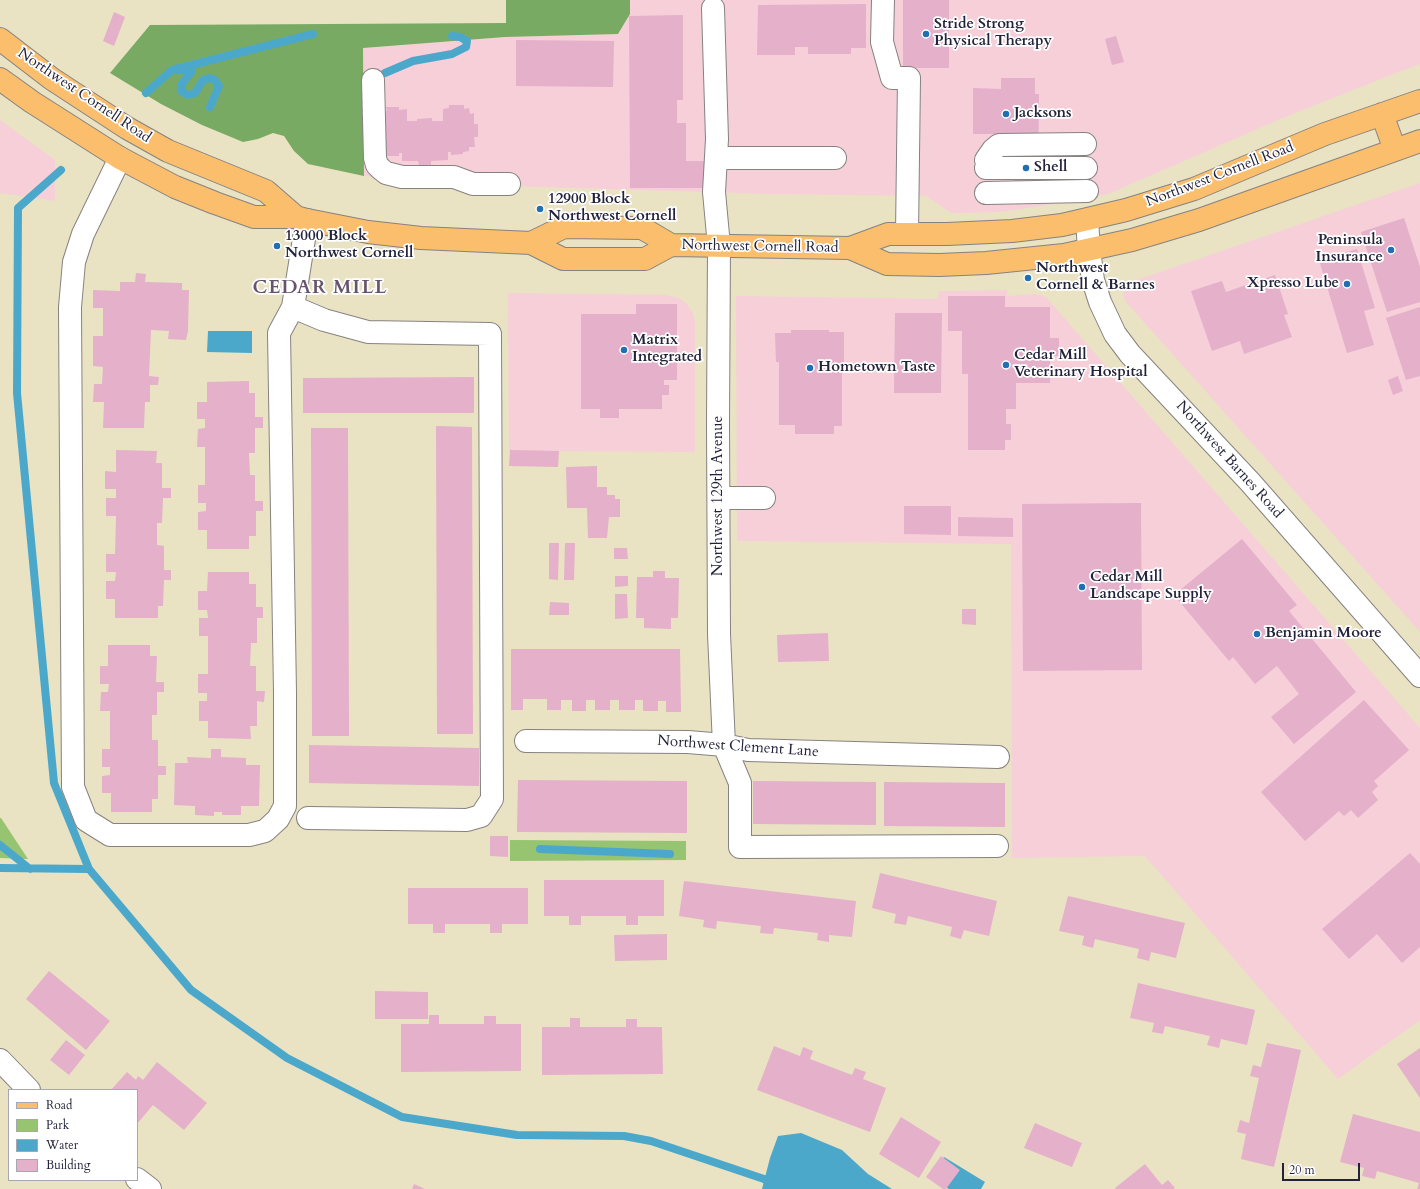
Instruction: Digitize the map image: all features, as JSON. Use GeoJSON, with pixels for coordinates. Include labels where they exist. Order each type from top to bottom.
{"type":"FeatureCollection","features":[{"type":"Feature","properties":{"kind":"main road","name":"Northwest Cornell Road"},"geometry":{"type":"LineString","coordinates":[[0,40],[52,79],[127,128],[168,151],[266,191],[301,218]]}},
{"type":"Feature","properties":{"kind":"main road","name":"Northwest Cornell Road"},"geometry":{"type":"LineString","coordinates":[[0,79],[32,102],[120,158],[175,186],[215,203],[254,217],[301,218],[368,232],[421,238],[531,243],[562,259],[645,259],[671,245]]}},
{"type":"Feature","properties":{"kind":"main road","name":"Northwest Cornell Road"},"geometry":{"type":"LineString","coordinates":[[531,243],[564,227],[642,228],[671,245],[850,248],[888,234],[1037,229],[1087,220],[1194,189],[1326,134],[1420,101]]}},
{"type":"Feature","properties":{"kind":"main road"},"geometry":{"type":"LineString","coordinates":[[1382,114],[1395,150]]}},
{"type":"Feature","properties":{"kind":"main road","name":"Northwest Cornell Road"},"geometry":{"type":"LineString","coordinates":[[850,248],[887,264],[939,265],[1008,262],[1058,256],[1132,240],[1199,220],[1420,141]]}},
{"type":"Feature","properties":{"kind":"street"},"geometry":{"type":"LineString","coordinates":[[883,0],[882,42],[892,78],[909,78],[907,234]]}},
{"type":"Feature","properties":{"kind":"street","name":"Northwest 129th Avenue"},"geometry":{"type":"LineString","coordinates":[[713,8],[717,139],[714,192],[719,246],[720,634],[724,745]]}},
{"type":"Feature","properties":{"kind":"street"},"geometry":{"type":"LineString","coordinates":[[373,80],[375,158],[377,165],[386,173],[402,178],[454,178],[473,184],[509,184]]}},
{"type":"Feature","properties":{"kind":"street"},"geometry":{"type":"LineString","coordinates":[[1085,144],[999,145],[993,150],[986,164],[1086,168]]}},
{"type":"Feature","properties":{"kind":"street"},"geometry":{"type":"LineString","coordinates":[[120,158],[83,234],[74,262],[70,307],[73,787],[86,820],[110,835],[249,835],[265,830],[278,819],[285,806],[285,685],[279,332],[293,308],[301,218]]}},
{"type":"Feature","properties":{"kind":"street"},"geometry":{"type":"LineString","coordinates":[[716,158],[835,158]]}},
{"type":"Feature","properties":{"kind":"street"},"geometry":{"type":"LineString","coordinates":[[986,193],[1087,191]]}},
{"type":"Feature","properties":{"kind":"street","name":"Northwest Barnes Road"},"geometry":{"type":"LineString","coordinates":[[1087,220],[1093,280],[1100,302],[1115,334],[1130,354],[1250,482],[1420,676]]}},
{"type":"Feature","properties":{"kind":"street"},"geometry":{"type":"LineString","coordinates":[[293,308],[324,320],[368,332],[490,334],[492,799],[481,816],[467,820],[308,818]]}},
{"type":"Feature","properties":{"kind":"street"},"geometry":{"type":"LineString","coordinates":[[719,498],[764,498]]}},
{"type":"Feature","properties":{"kind":"street","name":"Northwest Clement Lane"},"geometry":{"type":"LineString","coordinates":[[526,741],[688,742],[724,745],[748,750],[998,757]]}},
{"type":"Feature","properties":{"kind":"street"},"geometry":{"type":"LineString","coordinates":[[724,745],[740,783],[740,847],[997,846]]}},
{"type":"Feature","properties":{"kind":"street"},"geometry":{"type":"LineString","coordinates":[[0,1060],[28,1089]]}},
{"type":"Feature","properties":{"kind":"street"},"geometry":{"type":"LineString","coordinates":[[138,1180],[150,1189]]}},
{"type":"Feature","properties":{"kind":"shaded area"},"geometry":{"type":"Polygon","coordinates":[[[630,0],[1420,0],[1420,64],[1285,117],[1108,194],[999,212],[951,213],[926,196],[771,194],[506,186],[435,186],[364,176],[363,48],[505,37],[618,34],[630,14],[630,0]]]}},
{"type":"Feature","properties":{"kind":"shaded area"},"geometry":{"type":"Polygon","coordinates":[[[0,120],[55,160],[55,201],[0,193],[0,120]]]}},
{"type":"Feature","properties":{"kind":"shaded area"},"geometry":{"type":"Polygon","coordinates":[[[1420,183],[1420,632],[1126,302],[1123,295],[1131,282],[1420,183]]]}},
{"type":"Feature","properties":{"kind":"shaded area"},"geometry":{"type":"Polygon","coordinates":[[[1007,290],[1007,296],[1035,294],[1047,298],[1420,728],[1420,1020],[1338,1079],[1145,856],[1012,858],[1011,544],[737,541],[736,296],[938,299],[939,291],[1007,290]]]}},
{"type":"Feature","properties":{"kind":"shaded area"},"geometry":{"type":"Polygon","coordinates":[[[508,293],[665,295],[679,298],[686,303],[693,313],[695,322],[695,452],[509,451],[508,293]]]}},
{"type":"Feature","properties":{"kind":"green space"},"geometry":{"type":"Polygon","coordinates":[[[506,0],[630,0],[630,14],[618,34],[505,37],[363,48],[364,176],[308,164],[294,151],[284,136],[273,133],[258,139],[243,142],[202,125],[161,104],[110,73],[150,25],[506,23],[506,0]]]}},
{"type":"Feature","properties":{"kind":"green space"},"geometry":{"type":"Polygon","coordinates":[[[1,818],[28,859],[0,858],[1,818]]]}},
{"type":"Feature","properties":{"kind":"green space"},"geometry":{"type":"Polygon","coordinates":[[[510,840],[686,841],[686,860],[510,861],[510,840]]]}},
{"type":"Feature","properties":{"kind":"water"},"geometry":{"type":"Polygon","coordinates":[[[208,331],[252,331],[252,353],[207,352],[208,331]]]}},
{"type":"Feature","properties":{"kind":"water"},"geometry":{"type":"Polygon","coordinates":[[[801,1133],[842,1150],[868,1174],[892,1189],[762,1189],[770,1158],[778,1136],[801,1133]]]}},
{"type":"Feature","properties":{"kind":"water"},"geometry":{"type":"Polygon","coordinates":[[[944,1157],[985,1182],[981,1189],[949,1189],[931,1179],[944,1157]]]}},
{"type":"Feature","properties":{"kind":"building","name":"Stride Strong Physical Therapy"},"geometry":{"type":"Polygon","coordinates":[[[903,0],[949,0],[949,68],[903,68],[903,0]]]}},
{"type":"Feature","properties":{"kind":"building"},"geometry":{"type":"Polygon","coordinates":[[[866,4],[866,48],[851,48],[851,54],[808,54],[808,47],[795,47],[795,55],[757,55],[758,5],[866,4]]]}},
{"type":"Feature","properties":{"kind":"building"},"geometry":{"type":"Polygon","coordinates":[[[114,12],[125,17],[114,46],[103,41],[114,12]]]}},
{"type":"Feature","properties":{"kind":"building"},"geometry":{"type":"Polygon","coordinates":[[[683,15],[683,100],[677,100],[677,123],[686,123],[686,161],[705,161],[705,188],[630,188],[629,16],[683,15]]]}},
{"type":"Feature","properties":{"kind":"building"},"geometry":{"type":"Polygon","coordinates":[[[1116,36],[1124,62],[1112,65],[1105,39],[1116,36]]]}},
{"type":"Feature","properties":{"kind":"building"},"geometry":{"type":"Polygon","coordinates":[[[516,40],[614,41],[613,87],[516,86],[516,40]]]}},
{"type":"Feature","properties":{"kind":"building","name":"Jacksons"},"geometry":{"type":"Polygon","coordinates":[[[1001,78],[1035,78],[1035,94],[1039,94],[1038,200],[1014,200],[1014,134],[973,134],[973,88],[1001,89],[1001,78]]]}},
{"type":"Feature","properties":{"kind":"building"},"geometry":{"type":"Polygon","coordinates":[[[449,105],[464,105],[464,109],[469,108],[470,114],[474,113],[474,124],[478,124],[478,137],[474,137],[475,147],[469,147],[469,151],[463,152],[463,154],[451,155],[451,152],[448,152],[448,160],[431,161],[431,165],[419,165],[418,161],[402,161],[402,153],[399,153],[399,156],[385,156],[379,111],[387,111],[386,107],[399,107],[399,110],[407,109],[407,121],[432,118],[432,121],[443,121],[443,109],[449,108],[449,105]]]}},
{"type":"Feature","properties":{"kind":"building","name":"Peninsula Insurance"},"geometry":{"type":"Polygon","coordinates":[[[1404,218],[1420,267],[1420,302],[1387,312],[1361,232],[1404,218]]]}},
{"type":"Feature","properties":{"kind":"building","name":"Xpresso Lube"},"geometry":{"type":"Polygon","coordinates":[[[1357,249],[1375,308],[1364,311],[1374,345],[1347,353],[1319,260],[1357,249]]]}},
{"type":"Feature","properties":{"kind":"building"},"geometry":{"type":"Polygon","coordinates":[[[136,273],[146,274],[145,282],[182,283],[182,290],[189,290],[188,331],[186,340],[168,339],[169,331],[151,330],[149,376],[159,377],[158,385],[150,385],[150,402],[145,402],[144,428],[103,428],[104,402],[93,402],[94,384],[102,384],[103,367],[93,366],[93,336],[103,336],[103,308],[93,308],[93,290],[120,291],[120,282],[135,282],[136,273]]]}},
{"type":"Feature","properties":{"kind":"building","name":"Xpresso Lube"},"geometry":{"type":"Polygon","coordinates":[[[1275,275],[1288,314],[1284,315],[1292,337],[1244,354],[1240,341],[1212,351],[1191,291],[1222,281],[1226,292],[1275,275]]]}},
{"type":"Feature","properties":{"kind":"building","name":"Cedar Mill Veterinary Hospital"},"geometry":{"type":"Polygon","coordinates":[[[948,296],[1005,296],[1005,307],[1050,307],[1050,338],[1059,338],[1059,356],[1050,356],[1050,383],[1016,383],[1016,409],[1006,409],[1006,424],[1011,424],[1011,440],[1005,440],[1005,450],[968,450],[968,374],[962,374],[962,331],[948,331],[948,296]]]}},
{"type":"Feature","properties":{"kind":"building"},"geometry":{"type":"Polygon","coordinates":[[[636,304],[677,304],[677,380],[664,380],[664,385],[669,385],[669,395],[662,395],[662,409],[619,409],[619,418],[600,418],[600,409],[581,409],[581,314],[636,314],[636,304]]]}},
{"type":"Feature","properties":{"kind":"building"},"geometry":{"type":"Polygon","coordinates":[[[1420,307],[1420,376],[1406,380],[1386,318],[1420,307]]]}},
{"type":"Feature","properties":{"kind":"building"},"geometry":{"type":"Polygon","coordinates":[[[895,313],[942,313],[941,393],[894,393],[895,313]]]}},
{"type":"Feature","properties":{"kind":"building"},"geometry":{"type":"Polygon","coordinates":[[[791,330],[829,330],[829,332],[844,332],[844,362],[842,362],[842,426],[834,426],[834,434],[795,434],[795,425],[779,425],[779,362],[776,362],[775,333],[791,333],[791,330]]]}},
{"type":"Feature","properties":{"kind":"building"},"geometry":{"type":"Polygon","coordinates":[[[1398,376],[1403,391],[1393,395],[1388,380],[1398,376]]]}},
{"type":"Feature","properties":{"kind":"building"},"geometry":{"type":"Polygon","coordinates":[[[474,377],[474,413],[303,413],[303,378],[474,377]]]}},
{"type":"Feature","properties":{"kind":"building"},"geometry":{"type":"Polygon","coordinates":[[[249,381],[249,393],[255,393],[255,417],[263,417],[263,428],[255,428],[255,453],[249,453],[250,475],[255,475],[255,501],[263,501],[263,511],[256,511],[256,536],[249,536],[249,549],[207,549],[207,530],[198,530],[198,512],[206,511],[206,503],[198,503],[198,485],[205,485],[205,447],[197,447],[198,429],[205,428],[205,419],[197,419],[197,402],[207,402],[207,382],[249,381]]]}},
{"type":"Feature","properties":{"kind":"building"},"geometry":{"type":"Polygon","coordinates":[[[436,426],[472,427],[473,734],[437,734],[436,426]]]}},
{"type":"Feature","properties":{"kind":"building"},"geometry":{"type":"Polygon","coordinates":[[[311,428],[348,428],[349,736],[312,736],[311,428]]]}},
{"type":"Feature","properties":{"kind":"building"},"geometry":{"type":"Polygon","coordinates":[[[116,450],[157,451],[156,463],[162,463],[162,488],[171,488],[171,498],[163,498],[162,523],[157,523],[157,545],[164,546],[164,570],[171,570],[171,580],[164,580],[163,606],[158,606],[158,618],[115,618],[115,599],[106,599],[106,581],[115,581],[116,572],[106,572],[106,554],[115,554],[116,516],[106,516],[106,498],[116,498],[116,489],[105,489],[105,471],[116,472],[116,450]]]}},
{"type":"Feature","properties":{"kind":"building"},"geometry":{"type":"Polygon","coordinates":[[[510,450],[559,451],[558,467],[509,466],[510,450]]]}},
{"type":"Feature","properties":{"kind":"building"},"geometry":{"type":"Polygon","coordinates":[[[597,466],[597,487],[607,487],[607,495],[615,495],[615,499],[620,499],[620,517],[609,517],[607,538],[588,538],[587,508],[567,508],[566,467],[597,466]]]}},
{"type":"Feature","properties":{"kind":"building","name":"Cedar Mill Landscape Supply"},"geometry":{"type":"Polygon","coordinates":[[[1141,503],[1142,670],[1023,671],[1022,504],[1141,503]]]}},
{"type":"Feature","properties":{"kind":"building"},"geometry":{"type":"Polygon","coordinates":[[[904,506],[951,506],[951,535],[904,534],[904,506]]]}},
{"type":"Feature","properties":{"kind":"building"},"geometry":{"type":"Polygon","coordinates":[[[958,517],[1013,518],[1013,537],[958,536],[958,517]]]}},
{"type":"Feature","properties":{"kind":"building","name":"Benjamin Moore"},"geometry":{"type":"Polygon","coordinates":[[[1242,539],[1297,605],[1289,611],[1356,692],[1294,744],[1271,717],[1299,694],[1277,666],[1255,684],[1233,657],[1229,661],[1174,595],[1242,539]]]}},
{"type":"Feature","properties":{"kind":"building"},"geometry":{"type":"Polygon","coordinates":[[[549,543],[559,543],[558,580],[549,579],[549,543]]]}},
{"type":"Feature","properties":{"kind":"building"},"geometry":{"type":"Polygon","coordinates":[[[565,543],[575,543],[574,580],[564,580],[565,543]]]}},
{"type":"Feature","properties":{"kind":"building"},"geometry":{"type":"Polygon","coordinates":[[[614,548],[627,548],[628,559],[614,559],[614,548]]]}},
{"type":"Feature","properties":{"kind":"building"},"geometry":{"type":"Polygon","coordinates":[[[653,571],[665,571],[665,578],[679,578],[678,618],[671,618],[671,629],[644,628],[644,618],[636,618],[637,577],[653,577],[653,571]]]}},
{"type":"Feature","properties":{"kind":"building"},"geometry":{"type":"Polygon","coordinates":[[[208,572],[249,572],[249,584],[256,584],[256,607],[263,607],[263,618],[257,618],[257,643],[251,643],[250,666],[256,666],[256,691],[265,691],[264,702],[257,701],[257,726],[250,726],[251,739],[208,738],[208,721],[199,721],[199,701],[207,701],[207,693],[198,693],[198,674],[208,674],[208,636],[199,636],[199,618],[208,618],[207,610],[198,610],[198,591],[207,591],[208,572]]]}},
{"type":"Feature","properties":{"kind":"building"},"geometry":{"type":"Polygon","coordinates":[[[615,576],[628,576],[628,586],[615,587],[615,576]]]}},
{"type":"Feature","properties":{"kind":"building"},"geometry":{"type":"Polygon","coordinates":[[[615,594],[627,594],[628,618],[615,619],[615,594]]]}},
{"type":"Feature","properties":{"kind":"building"},"geometry":{"type":"Polygon","coordinates":[[[550,602],[569,603],[569,615],[549,615],[550,602]]]}},
{"type":"Feature","properties":{"kind":"building"},"geometry":{"type":"Polygon","coordinates":[[[962,609],[976,609],[976,625],[962,624],[962,609]]]}},
{"type":"Feature","properties":{"kind":"building"},"geometry":{"type":"Polygon","coordinates":[[[828,633],[829,661],[778,662],[777,635],[828,633]]]}},
{"type":"Feature","properties":{"kind":"building"},"geometry":{"type":"Polygon","coordinates":[[[108,645],[150,645],[150,656],[157,656],[156,682],[164,682],[164,692],[157,692],[157,715],[152,715],[152,740],[158,740],[158,766],[166,766],[166,775],[158,775],[158,799],[152,799],[152,812],[111,812],[111,793],[102,793],[102,776],[110,775],[110,767],[102,767],[102,749],[110,749],[110,711],[100,711],[101,692],[108,692],[109,684],[100,684],[100,666],[108,666],[108,645]]]}},
{"type":"Feature","properties":{"kind":"building"},"geometry":{"type":"Polygon","coordinates":[[[511,649],[680,649],[681,712],[666,712],[666,701],[658,701],[658,711],[643,711],[643,700],[635,700],[635,710],[619,710],[619,700],[610,700],[610,710],[595,710],[595,700],[586,700],[586,711],[572,711],[572,700],[561,700],[561,710],[547,710],[547,699],[523,699],[523,710],[511,710],[511,649]]]}},
{"type":"Feature","properties":{"kind":"building"},"geometry":{"type":"Polygon","coordinates":[[[1364,700],[1409,750],[1374,781],[1378,786],[1372,792],[1378,800],[1358,818],[1351,810],[1344,816],[1339,811],[1305,841],[1261,792],[1364,700]]]}},
{"type":"Feature","properties":{"kind":"building"},"geometry":{"type":"Polygon","coordinates":[[[309,745],[479,748],[479,786],[309,783],[309,745]]]}},
{"type":"Feature","properties":{"kind":"building"},"geometry":{"type":"Polygon","coordinates":[[[211,749],[221,749],[221,757],[246,758],[246,765],[260,765],[259,806],[241,806],[241,815],[222,815],[222,812],[214,812],[214,816],[195,815],[195,806],[174,805],[175,763],[188,763],[187,757],[211,758],[211,749]]]}},
{"type":"Feature","properties":{"kind":"building"},"geometry":{"type":"Polygon","coordinates":[[[518,780],[687,781],[687,833],[517,832],[518,780]]]}},
{"type":"Feature","properties":{"kind":"building"},"geometry":{"type":"Polygon","coordinates":[[[753,781],[876,782],[876,825],[753,824],[753,781]]]}},
{"type":"Feature","properties":{"kind":"building"},"geometry":{"type":"Polygon","coordinates":[[[884,782],[1005,783],[1005,827],[884,826],[884,782]]]}},
{"type":"Feature","properties":{"kind":"building"},"geometry":{"type":"Polygon","coordinates":[[[490,836],[508,836],[508,857],[490,856],[490,836]]]}},
{"type":"Feature","properties":{"kind":"building"},"geometry":{"type":"Polygon","coordinates":[[[1410,853],[1420,864],[1420,947],[1402,963],[1377,934],[1349,959],[1322,929],[1410,853]]]}},
{"type":"Feature","properties":{"kind":"building"},"geometry":{"type":"Polygon","coordinates":[[[880,873],[997,901],[989,936],[964,930],[961,939],[950,936],[952,927],[908,916],[906,925],[894,923],[896,914],[872,908],[880,873]]]}},
{"type":"Feature","properties":{"kind":"building"},"geometry":{"type":"Polygon","coordinates":[[[544,880],[664,880],[664,916],[638,916],[638,925],[626,925],[626,916],[581,916],[581,925],[569,925],[569,916],[544,916],[544,880]]]}},
{"type":"Feature","properties":{"kind":"building"},"geometry":{"type":"Polygon","coordinates":[[[684,881],[856,901],[852,937],[829,935],[829,942],[817,940],[818,933],[774,928],[773,934],[760,933],[761,926],[717,921],[716,929],[703,927],[704,920],[679,916],[684,881]]]}},
{"type":"Feature","properties":{"kind":"building"},"geometry":{"type":"Polygon","coordinates":[[[408,888],[528,888],[528,924],[502,924],[502,933],[490,933],[490,924],[445,924],[445,933],[433,933],[433,924],[408,924],[408,888]]]}},
{"type":"Feature","properties":{"kind":"building"},"geometry":{"type":"Polygon","coordinates":[[[1068,896],[1185,923],[1176,958],[1151,952],[1149,961],[1137,958],[1139,949],[1095,939],[1093,948],[1082,945],[1084,936],[1059,931],[1068,896]]]}},
{"type":"Feature","properties":{"kind":"building"},"geometry":{"type":"Polygon","coordinates":[[[667,934],[667,960],[615,961],[614,935],[667,934]]]}},
{"type":"Feature","properties":{"kind":"building"},"geometry":{"type":"Polygon","coordinates":[[[49,971],[110,1021],[86,1050],[26,999],[49,971]]]}},
{"type":"Feature","properties":{"kind":"building"},"geometry":{"type":"Polygon","coordinates":[[[1138,983],[1255,1010],[1247,1045],[1221,1039],[1219,1048],[1207,1045],[1210,1036],[1165,1026],[1163,1034],[1152,1032],[1154,1023],[1130,1018],[1138,983]]]}},
{"type":"Feature","properties":{"kind":"building"},"geometry":{"type":"Polygon","coordinates":[[[375,991],[428,992],[428,1019],[375,1019],[375,991]]]}},
{"type":"Feature","properties":{"kind":"building"},"geometry":{"type":"Polygon","coordinates":[[[429,1015],[439,1015],[439,1024],[484,1024],[484,1016],[496,1016],[496,1024],[521,1024],[521,1071],[401,1072],[401,1024],[429,1024],[429,1015]]]}},
{"type":"Feature","properties":{"kind":"building"},"geometry":{"type":"Polygon","coordinates":[[[570,1018],[580,1018],[580,1027],[626,1027],[626,1019],[637,1019],[637,1027],[662,1027],[663,1074],[542,1075],[542,1027],[570,1027],[570,1018]]]}},
{"type":"Feature","properties":{"kind":"building"},"geometry":{"type":"Polygon","coordinates":[[[66,1040],[85,1055],[69,1075],[50,1060],[66,1040]]]}},
{"type":"Feature","properties":{"kind":"building"},"geometry":{"type":"Polygon","coordinates":[[[1267,1043],[1301,1050],[1274,1167],[1241,1159],[1246,1134],[1237,1132],[1240,1120],[1249,1123],[1259,1078],[1250,1076],[1253,1065],[1261,1067],[1267,1043]]]}},
{"type":"Feature","properties":{"kind":"building"},"geometry":{"type":"Polygon","coordinates":[[[774,1046],[800,1056],[803,1047],[813,1051],[810,1059],[852,1075],[855,1068],[866,1072],[863,1079],[886,1088],[870,1132],[757,1090],[774,1046]]]}},
{"type":"Feature","properties":{"kind":"building"},"geometry":{"type":"Polygon","coordinates":[[[1420,1048],[1420,1098],[1397,1064],[1420,1048]]]}},
{"type":"Feature","properties":{"kind":"building"},"geometry":{"type":"Polygon","coordinates":[[[157,1062],[207,1103],[184,1130],[153,1105],[138,1123],[138,1089],[112,1089],[127,1072],[136,1080],[138,1076],[143,1080],[157,1062]]]}},
{"type":"Feature","properties":{"kind":"building"},"geometry":{"type":"Polygon","coordinates":[[[1353,1114],[1420,1132],[1420,1189],[1417,1189],[1419,1183],[1377,1171],[1375,1179],[1362,1176],[1364,1168],[1340,1162],[1353,1114]]]}},
{"type":"Feature","properties":{"kind":"building"},"geometry":{"type":"Polygon","coordinates":[[[901,1117],[941,1142],[919,1178],[879,1154],[901,1117]]]}},
{"type":"Feature","properties":{"kind":"building"},"geometry":{"type":"Polygon","coordinates":[[[1035,1123],[1082,1143],[1072,1167],[1024,1148],[1035,1123]]]}},
{"type":"Feature","properties":{"kind":"building"},"geometry":{"type":"Polygon","coordinates":[[[941,1156],[960,1170],[946,1189],[943,1189],[926,1177],[941,1156]]]}},
{"type":"Feature","properties":{"kind":"building"},"geometry":{"type":"Polygon","coordinates":[[[1145,1164],[1162,1185],[1168,1180],[1175,1188],[1115,1188],[1145,1164]]]}},
{"type":"Feature","properties":{"kind":"building"},"geometry":{"type":"Polygon","coordinates":[[[414,1184],[425,1189],[412,1189],[414,1184]]]}},
{"type":"Feature","properties":{"kind":"waterway"},"geometry":{"type":"LineString","coordinates":[[146,93],[172,70],[313,34]]}},
{"type":"Feature","properties":{"kind":"waterway"},"geometry":{"type":"LineString","coordinates":[[385,73],[413,61],[452,54],[466,47],[467,41],[460,37],[452,36]]}},
{"type":"Feature","properties":{"kind":"waterway"},"geometry":{"type":"LineString","coordinates":[[179,70],[192,71],[181,85],[182,92],[188,95],[195,93],[203,80],[209,78],[215,80],[219,86],[210,107]]}},
{"type":"Feature","properties":{"kind":"waterway"},"geometry":{"type":"LineString","coordinates":[[61,170],[18,208],[17,393],[54,783],[89,869],[191,990],[287,1058],[402,1117],[517,1135],[624,1136],[651,1141],[764,1179],[786,1189]]}},
{"type":"Feature","properties":{"kind":"waterway"},"geometry":{"type":"LineString","coordinates":[[0,845],[30,869]]}},
{"type":"Feature","properties":{"kind":"waterway"},"geometry":{"type":"LineString","coordinates":[[540,849],[670,854]]}},
{"type":"Feature","properties":{"kind":"waterway"},"geometry":{"type":"LineString","coordinates":[[0,868],[89,869]]}},
{"type":"Feature","properties":{"kind":"place","name":"Stride Strong Physical Therapy"},"geometry":{"type":"Point","coordinates":[926,34]}},
{"type":"Feature","properties":{"kind":"place","name":"Jacksons"},"geometry":{"type":"Point","coordinates":[1006,114]}},
{"type":"Feature","properties":{"kind":"place","name":"Shell"},"geometry":{"type":"Point","coordinates":[1026,168]}},
{"type":"Feature","properties":{"kind":"place","name":"12900 Block Northwest Cornell"},"geometry":{"type":"Point","coordinates":[540,209]}},
{"type":"Feature","properties":{"kind":"place","name":"13000 Block Northwest Cornell"},"geometry":{"type":"Point","coordinates":[277,246]}},
{"type":"Feature","properties":{"kind":"place","name":"Peninsula Insurance"},"geometry":{"type":"Point","coordinates":[1391,250]}},
{"type":"Feature","properties":{"kind":"place","name":"Northwest Cornell & Barnes"},"geometry":{"type":"Point","coordinates":[1028,278]}},
{"type":"Feature","properties":{"kind":"place","name":"Xpresso Lube"},"geometry":{"type":"Point","coordinates":[1347,284]}},
{"type":"Feature","properties":{"kind":"place","name":"Matrix Integrated"},"geometry":{"type":"Point","coordinates":[624,350]}},
{"type":"Feature","properties":{"kind":"place","name":"Cedar Mill Veterinary Hospital"},"geometry":{"type":"Point","coordinates":[1006,365]}},
{"type":"Feature","properties":{"kind":"place","name":"Hometown Taste"},"geometry":{"type":"Point","coordinates":[810,368]}},
{"type":"Feature","properties":{"kind":"place","name":"Cedar Mill Landscape Supply"},"geometry":{"type":"Point","coordinates":[1082,587]}},
{"type":"Feature","properties":{"kind":"place","name":"Benjamin Moore"},"geometry":{"type":"Point","coordinates":[1257,634]}},
{"type":"Feature","properties":{"kind":"district","name":"CEDAR MILL"},"geometry":{"type":"Point","coordinates":[320,289]}}]}
